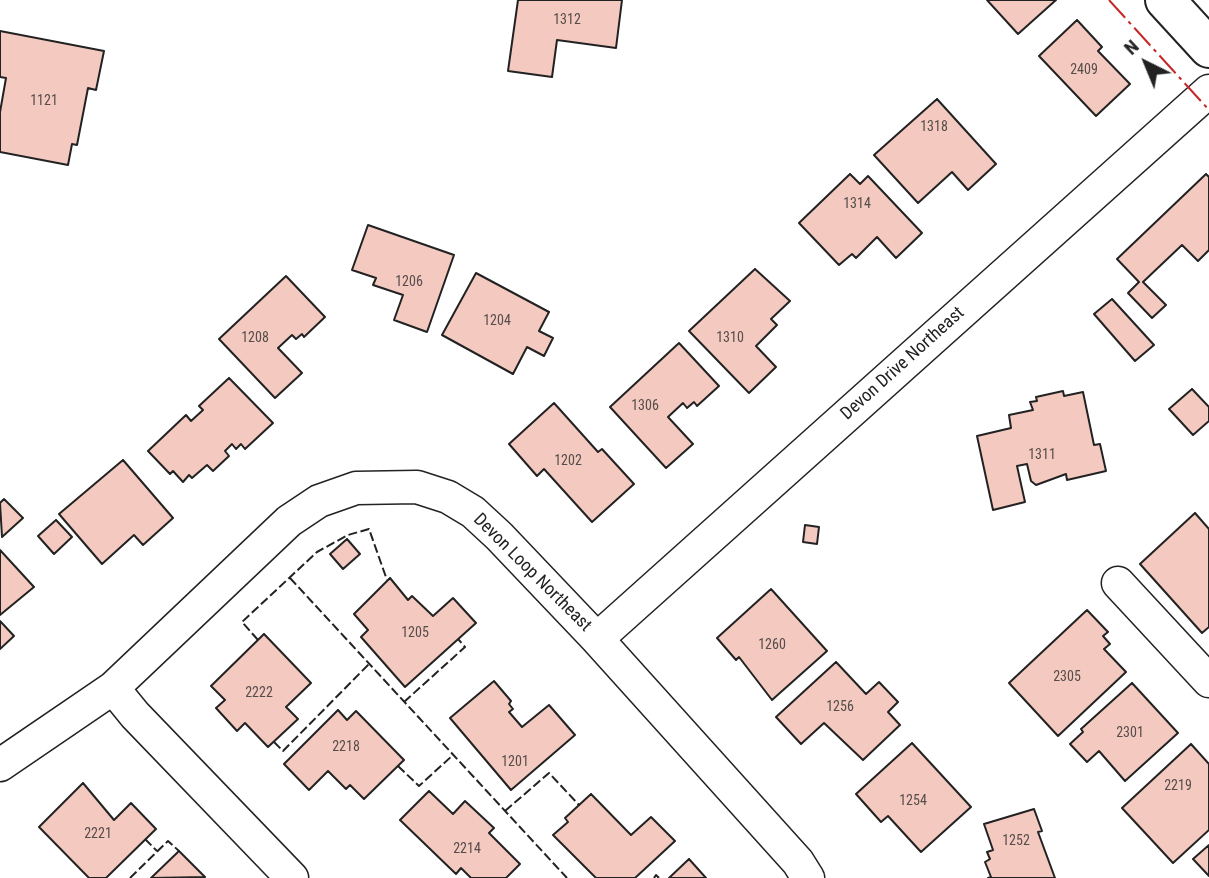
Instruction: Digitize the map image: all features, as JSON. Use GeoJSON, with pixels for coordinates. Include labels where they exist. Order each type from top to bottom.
{"type":"FeatureCollection","features":[{"type":"Feature","properties":{"kind":"street"},"geometry":{"type":"LineString","coordinates":[[1165,0],[1209,48]]}},
{"type":"Feature","properties":{"kind":"street","name":"Devon Drive Northeast"},"geometry":{"type":"LineString","coordinates":[[597,639],[1209,91]]}},
{"type":"Feature","properties":{"kind":"street","name":"Devon Loop Northeast"},"geometry":{"type":"LineString","coordinates":[[0,765],[113,688],[289,521],[319,501],[356,488],[417,487],[447,497],[473,512],[597,639],[798,862],[808,878]]}},
{"type":"Feature","properties":{"kind":"street"},"geometry":{"type":"LineString","coordinates":[[1118,583],[1209,681]]}},
{"type":"Feature","properties":{"kind":"street"},"geometry":{"type":"LineString","coordinates":[[113,688],[135,715],[292,878]]}},
{"type":"Feature","properties":{"kind":"building"},"geometry":{"type":"Polygon","coordinates":[[[518,0],[622,0],[616,48],[557,40],[552,77],[508,71],[518,0]]]}},
{"type":"Feature","properties":{"kind":"building"},"geometry":{"type":"Polygon","coordinates":[[[987,0],[1056,0],[1018,34],[987,0]]]}},
{"type":"Feature","properties":{"kind":"building"},"geometry":{"type":"Polygon","coordinates":[[[1077,20],[1102,47],[1098,51],[1130,84],[1096,116],[1039,56],[1077,20]]]}},
{"type":"Feature","properties":{"kind":"building"},"geometry":{"type":"Polygon","coordinates":[[[0,31],[104,51],[96,90],[88,88],[77,145],[72,144],[68,165],[0,152],[0,112],[6,78],[0,77],[0,31]]]}},
{"type":"Feature","properties":{"kind":"building"},"geometry":{"type":"Polygon","coordinates":[[[937,99],[996,164],[968,190],[952,172],[918,203],[874,155],[937,99]]]}},
{"type":"Feature","properties":{"kind":"building"},"geometry":{"type":"Polygon","coordinates":[[[850,174],[860,184],[868,176],[922,233],[896,258],[877,237],[856,258],[852,254],[839,265],[799,223],[850,174]]]}},
{"type":"Feature","properties":{"kind":"building"},"geometry":{"type":"Polygon","coordinates":[[[1206,174],[1209,177],[1209,250],[1198,261],[1182,245],[1143,282],[1166,305],[1152,318],[1128,293],[1139,282],[1117,259],[1206,174]]]}},
{"type":"Feature","properties":{"kind":"building"},"geometry":{"type":"Polygon","coordinates":[[[368,225],[454,255],[427,332],[394,320],[403,295],[373,285],[376,278],[352,270],[368,225]]]}},
{"type":"Feature","properties":{"kind":"building"},"geometry":{"type":"Polygon","coordinates":[[[755,269],[790,301],[771,319],[777,325],[756,346],[776,367],[749,393],[689,331],[755,269]]]}},
{"type":"Feature","properties":{"kind":"building"},"geometry":{"type":"Polygon","coordinates":[[[476,273],[549,312],[539,331],[553,338],[544,356],[527,347],[513,374],[442,335],[476,273]]]}},
{"type":"Feature","properties":{"kind":"building"},"geometry":{"type":"Polygon","coordinates":[[[286,276],[325,317],[304,337],[302,334],[296,339],[292,335],[278,348],[302,373],[275,398],[219,339],[286,276]]]}},
{"type":"Feature","properties":{"kind":"building"},"geometry":{"type":"Polygon","coordinates":[[[1112,299],[1154,345],[1135,361],[1094,314],[1112,299]]]}},
{"type":"Feature","properties":{"kind":"building"},"geometry":{"type":"Polygon","coordinates":[[[679,343],[719,386],[697,406],[694,402],[687,408],[683,403],[668,417],[693,444],[666,468],[610,407],[679,343]]]}},
{"type":"Feature","properties":{"kind":"building"},"geometry":{"type":"Polygon","coordinates":[[[229,378],[273,423],[245,449],[241,444],[236,449],[232,444],[225,451],[229,456],[213,471],[207,465],[192,478],[189,475],[183,482],[173,471],[170,474],[148,451],[186,415],[191,421],[203,410],[199,406],[229,378]]]}},
{"type":"Feature","properties":{"kind":"building"},"geometry":{"type":"Polygon","coordinates":[[[1192,389],[1209,407],[1209,421],[1193,435],[1169,409],[1192,389]]]}},
{"type":"Feature","properties":{"kind":"building"},"geometry":{"type":"Polygon","coordinates":[[[1063,391],[1064,396],[1083,392],[1094,445],[1100,444],[1106,471],[1067,480],[1066,474],[1036,485],[1031,481],[1027,464],[1017,466],[1025,502],[993,510],[977,436],[1011,428],[1009,415],[1033,410],[1030,402],[1037,401],[1036,397],[1063,391]]]}},
{"type":"Feature","properties":{"kind":"building"},"geometry":{"type":"Polygon","coordinates":[[[554,403],[598,452],[602,449],[634,484],[592,522],[544,469],[537,476],[509,444],[554,403]]]}},
{"type":"Feature","properties":{"kind":"building"},"geometry":{"type":"Polygon","coordinates":[[[123,460],[173,518],[143,545],[134,535],[102,564],[59,514],[123,460]]]}},
{"type":"Feature","properties":{"kind":"building"},"geometry":{"type":"Polygon","coordinates":[[[4,499],[23,518],[2,537],[0,503],[4,499]]]}},
{"type":"Feature","properties":{"kind":"building"},"geometry":{"type":"Polygon","coordinates":[[[1195,513],[1209,529],[1209,627],[1202,633],[1140,564],[1195,513]]]}},
{"type":"Feature","properties":{"kind":"building"},"geometry":{"type":"Polygon","coordinates":[[[56,520],[72,537],[54,554],[38,536],[56,520]]]}},
{"type":"Feature","properties":{"kind":"building"},"geometry":{"type":"Polygon","coordinates":[[[805,525],[819,527],[817,544],[803,542],[805,525]]]}},
{"type":"Feature","properties":{"kind":"building"},"geometry":{"type":"Polygon","coordinates":[[[347,539],[360,554],[343,569],[330,554],[347,539]]]}},
{"type":"Feature","properties":{"kind":"building"},"geometry":{"type":"Polygon","coordinates":[[[0,550],[34,587],[0,615],[0,550]]]}},
{"type":"Feature","properties":{"kind":"building"},"geometry":{"type":"Polygon","coordinates":[[[390,578],[408,600],[412,596],[433,616],[453,598],[476,623],[405,687],[361,637],[368,630],[354,614],[390,578]]]}},
{"type":"Feature","properties":{"kind":"building"},"geometry":{"type":"Polygon","coordinates":[[[771,589],[827,651],[772,700],[739,657],[736,660],[717,638],[771,589]]]}},
{"type":"Feature","properties":{"kind":"building"},"geometry":{"type":"Polygon","coordinates":[[[1087,610],[1108,632],[1103,636],[1110,644],[1104,649],[1126,672],[1058,736],[1009,683],[1087,610]]]}},
{"type":"Feature","properties":{"kind":"building"},"geometry":{"type":"Polygon","coordinates":[[[0,621],[14,636],[0,649],[0,621]]]}},
{"type":"Feature","properties":{"kind":"building"},"geometry":{"type":"Polygon","coordinates":[[[264,634],[311,683],[286,707],[298,719],[268,747],[245,723],[237,731],[216,708],[225,700],[211,686],[264,634]]]}},
{"type":"Feature","properties":{"kind":"building"},"geometry":{"type":"Polygon","coordinates":[[[836,662],[866,694],[879,682],[898,702],[888,712],[900,725],[863,760],[824,723],[801,744],[776,717],[836,662]]]}},
{"type":"Feature","properties":{"kind":"building"},"geometry":{"type":"Polygon","coordinates":[[[494,681],[511,701],[509,704],[513,709],[509,712],[522,727],[549,705],[575,735],[511,790],[450,718],[494,681]]]}},
{"type":"Feature","properties":{"kind":"building"},"geometry":{"type":"Polygon","coordinates":[[[1132,683],[1178,733],[1125,781],[1099,751],[1087,762],[1070,744],[1083,732],[1081,729],[1132,683]]]}},
{"type":"Feature","properties":{"kind":"building"},"geometry":{"type":"Polygon","coordinates":[[[338,710],[347,720],[356,711],[404,760],[364,799],[350,785],[346,789],[328,771],[309,790],[284,764],[338,710]]]}},
{"type":"Feature","properties":{"kind":"building"},"geometry":{"type":"Polygon","coordinates":[[[912,743],[971,807],[921,852],[888,816],[881,822],[856,794],[912,743]]]}},
{"type":"Feature","properties":{"kind":"building"},"geometry":{"type":"Polygon","coordinates":[[[1191,744],[1209,764],[1209,830],[1173,863],[1122,808],[1191,744]]]}},
{"type":"Feature","properties":{"kind":"building"},"geometry":{"type":"Polygon","coordinates":[[[83,783],[114,820],[131,803],[156,829],[106,878],[89,878],[39,827],[83,783]]]}},
{"type":"Feature","properties":{"kind":"building"},"geometry":{"type":"Polygon","coordinates":[[[429,791],[453,814],[465,801],[494,828],[489,833],[520,864],[506,878],[471,878],[461,868],[456,874],[400,820],[429,791]]]}},
{"type":"Feature","properties":{"kind":"building"},"geometry":{"type":"Polygon","coordinates":[[[591,794],[631,835],[651,817],[675,841],[635,878],[596,878],[553,835],[568,822],[565,818],[591,794]]]}},
{"type":"Feature","properties":{"kind":"building"},"geometry":{"type":"Polygon","coordinates":[[[1034,809],[1042,831],[1038,832],[1055,878],[988,878],[991,877],[985,862],[990,859],[987,852],[993,850],[984,824],[1034,809]]]}},
{"type":"Feature","properties":{"kind":"building"},"geometry":{"type":"Polygon","coordinates":[[[1209,845],[1209,876],[1193,859],[1209,845]]]}},
{"type":"Feature","properties":{"kind":"building"},"geometry":{"type":"Polygon","coordinates":[[[179,851],[205,877],[151,878],[179,851]]]}},
{"type":"Feature","properties":{"kind":"building"},"geometry":{"type":"Polygon","coordinates":[[[689,859],[706,878],[669,878],[689,859]]]}},
{"type":"Feature","properties":{"kind":"fence"},"geometry":{"type":"LineString","coordinates":[[258,640],[242,622],[317,552],[348,535],[369,529],[387,580]]}},
{"type":"Feature","properties":{"kind":"fence"},"geometry":{"type":"LineString","coordinates":[[290,578],[567,878]]}},
{"type":"Feature","properties":{"kind":"fence"},"geometry":{"type":"LineString","coordinates":[[404,702],[465,647],[458,639]]}},
{"type":"Feature","properties":{"kind":"fence"},"geometry":{"type":"LineString","coordinates":[[274,742],[283,751],[369,664]]}},
{"type":"Feature","properties":{"kind":"fence"},"geometry":{"type":"LineString","coordinates":[[398,766],[419,786],[453,755]]}},
{"type":"Feature","properties":{"kind":"fence"},"geometry":{"type":"LineString","coordinates":[[505,811],[549,773],[579,805]]}},
{"type":"Feature","properties":{"kind":"fence"},"geometry":{"type":"LineString","coordinates":[[145,839],[157,851]]}},
{"type":"Feature","properties":{"kind":"fence"},"geometry":{"type":"LineString","coordinates":[[130,878],[168,841],[179,851]]}},
{"type":"Feature","properties":{"kind":"fence"},"geometry":{"type":"LineString","coordinates":[[654,878],[656,875],[659,878]]}},
{"type":"Feature","properties":{"kind":"power"},"geometry":{"type":"LineString","coordinates":[[1109,0],[1209,110]]}}]}
